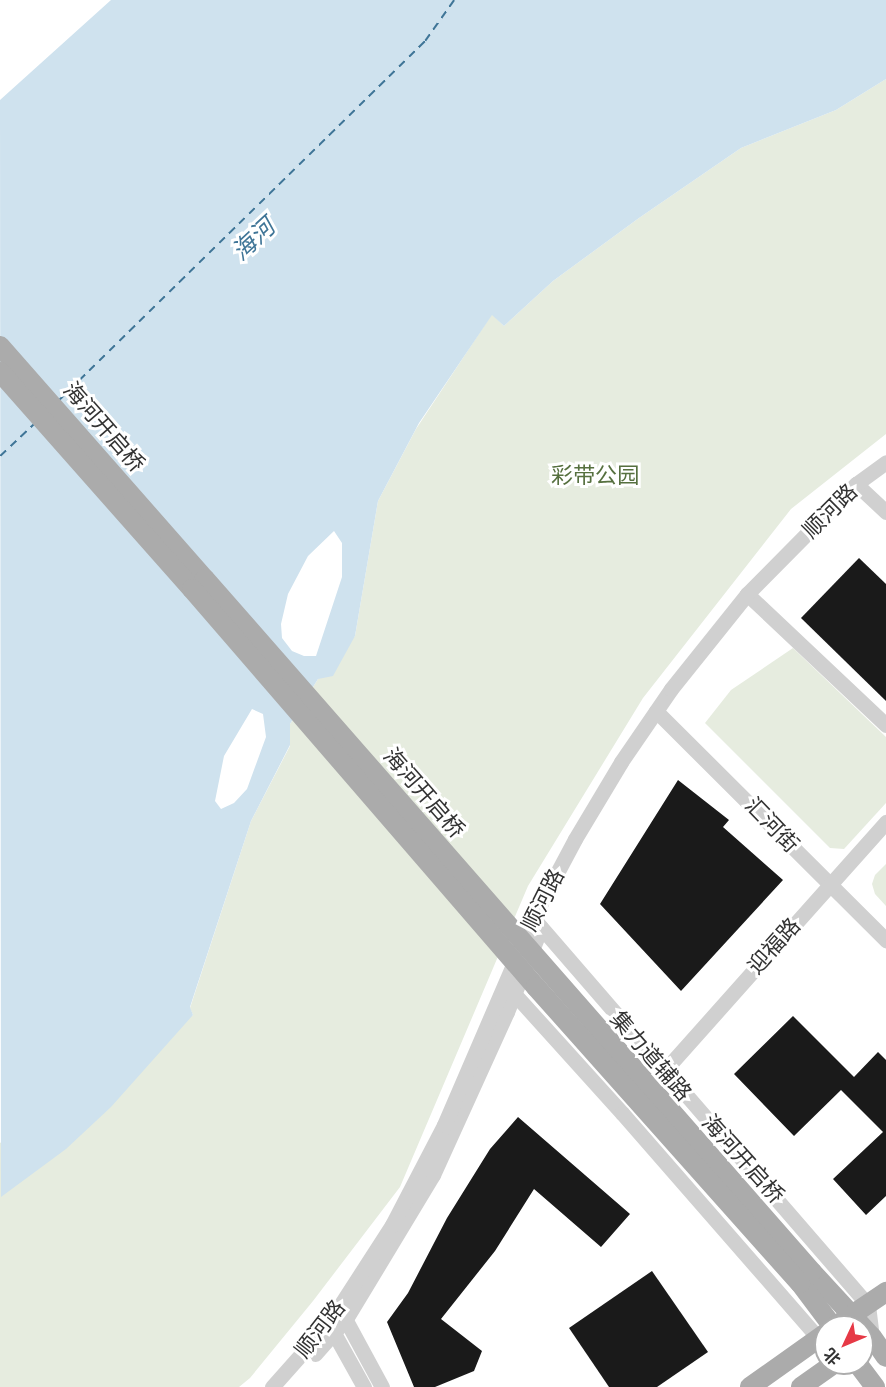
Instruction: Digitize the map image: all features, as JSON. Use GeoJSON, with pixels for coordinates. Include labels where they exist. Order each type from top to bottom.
{"type":"FeatureCollection","features":[{"type":"Feature","properties":{"kind":"main road","name":"海河开启桥"},"geometry":{"type":"LineString","coordinates":[[0,346],[806,1278]]}},
{"type":"Feature","properties":{"kind":"main road","name":"海河开启桥"},"geometry":{"type":"LineString","coordinates":[[0,372],[536,987],[806,1278]]}},
{"type":"Feature","properties":{"kind":"main road"},"geometry":{"type":"LineString","coordinates":[[806,1278],[860,1310],[862,1315]]}},
{"type":"Feature","properties":{"kind":"main road"},"geometry":{"type":"LineString","coordinates":[[806,1278],[820,1315]]}},
{"type":"Feature","properties":{"kind":"main road"},"geometry":{"type":"LineString","coordinates":[[853,1315],[886,1292]]}},
{"type":"Feature","properties":{"kind":"main road"},"geometry":{"type":"LineString","coordinates":[[874,1338],[886,1357]]}},
{"type":"Feature","properties":{"kind":"main road"},"geometry":{"type":"LineString","coordinates":[[750,1387],[814,1342]]}},
{"type":"Feature","properties":{"kind":"main road"},"geometry":{"type":"LineString","coordinates":[[801,1387],[818,1375]]}},
{"type":"Feature","properties":{"kind":"street","name":"顺河路"},"geometry":{"type":"LineString","coordinates":[[285,1387],[343,1313],[392,1225],[510,989],[575,839],[656,711],[747,594],[856,484],[886,462]]}},
{"type":"Feature","properties":{"kind":"street"},"geometry":{"type":"LineString","coordinates":[[856,484],[886,512]]}},
{"type":"Feature","properties":{"kind":"street"},"geometry":{"type":"LineString","coordinates":[[747,594],[886,725]]}},
{"type":"Feature","properties":{"kind":"street","name":"汇河街"},"geometry":{"type":"LineString","coordinates":[[656,711],[886,940]]}},
{"type":"Feature","properties":{"kind":"street","name":"迎福路"},"geometry":{"type":"LineString","coordinates":[[664,1071],[886,822]]}},
{"type":"Feature","properties":{"kind":"street","name":"集力道辅路"},"geometry":{"type":"LineString","coordinates":[[537,923],[664,1071],[860,1310]]}},
{"type":"Feature","properties":{"kind":"street"},"geometry":{"type":"LineString","coordinates":[[510,989],[814,1319]]}},
{"type":"Feature","properties":{"kind":"street"},"geometry":{"type":"LineString","coordinates":[[343,1313],[382,1387]]}},
{"type":"Feature","properties":{"kind":"street","name":"顺河路"},"geometry":{"type":"LineString","coordinates":[[272,1387],[331,1328]]}},
{"type":"Feature","properties":{"kind":"street"},"geometry":{"type":"LineString","coordinates":[[331,1328],[364,1387]]}},
{"type":"Feature","properties":{"kind":"green space","name":"彩带公园"},"geometry":{"type":"Polygon","coordinates":[[[886,79],[886,434],[791,509],[643,698],[528,886],[400,1187],[313,1301],[250,1378],[239,1387],[0,1387],[0,1143],[193,1015],[190,1008],[251,821],[290,746],[290,724],[318,679],[355,636],[378,501],[416,429],[492,314],[504,326],[553,281],[741,148],[836,110],[886,79]]]}},
{"type":"Feature","properties":{"kind":"green space"},"geometry":{"type":"Polygon","coordinates":[[[793,648],[886,737],[886,803],[844,849],[830,848],[705,723],[731,690],[793,648]]]}},
{"type":"Feature","properties":{"kind":"green space"},"geometry":{"type":"Polygon","coordinates":[[[886,864],[886,906],[875,894],[872,884],[875,875],[886,864]]]}},
{"type":"Feature","properties":{"kind":"water","name":"海河"},"geometry":{"type":"Polygon","coordinates":[[[111,0],[886,0],[886,79],[836,110],[741,148],[553,281],[504,326],[492,315],[419,423],[378,501],[355,636],[333,676],[318,679],[290,724],[290,745],[251,821],[190,1007],[193,1015],[111,1107],[66,1149],[1,1197],[0,100],[111,0]],[[334,531],[308,556],[288,594],[281,624],[282,638],[292,651],[304,656],[316,656],[342,577],[342,543],[334,531]],[[252,709],[224,756],[215,801],[221,809],[234,803],[247,789],[266,737],[263,714],[252,709]]]}},
{"type":"Feature","properties":{"kind":"building"},"geometry":{"type":"Polygon","coordinates":[[[859,558],[886,584],[886,701],[801,618],[859,558]]]}},
{"type":"Feature","properties":{"kind":"building"},"geometry":{"type":"Polygon","coordinates":[[[678,780],[729,820],[723,827],[783,880],[681,991],[600,904],[678,780]]]}},
{"type":"Feature","properties":{"kind":"building"},"geometry":{"type":"Polygon","coordinates":[[[793,1016],[854,1077],[878,1052],[886,1060],[886,1196],[866,1215],[833,1179],[883,1132],[841,1090],[794,1136],[734,1074],[793,1016]]]}},
{"type":"Feature","properties":{"kind":"building"},"geometry":{"type":"Polygon","coordinates":[[[518,1117],[630,1214],[601,1247],[534,1189],[495,1251],[441,1319],[482,1351],[474,1371],[435,1387],[414,1387],[387,1322],[408,1293],[447,1218],[490,1149],[518,1117]]]}},
{"type":"Feature","properties":{"kind":"building"},"geometry":{"type":"Polygon","coordinates":[[[652,1271],[708,1352],[657,1387],[609,1387],[569,1328],[652,1271]]]}},
{"type":"Feature","properties":{"kind":"ferry route"},"geometry":{"type":"LineString","coordinates":[[59,400],[425,41],[454,0]]}},
{"type":"Feature","properties":{"kind":"ferry route"},"geometry":{"type":"LineString","coordinates":[[0,456],[34,424]]}}]}
